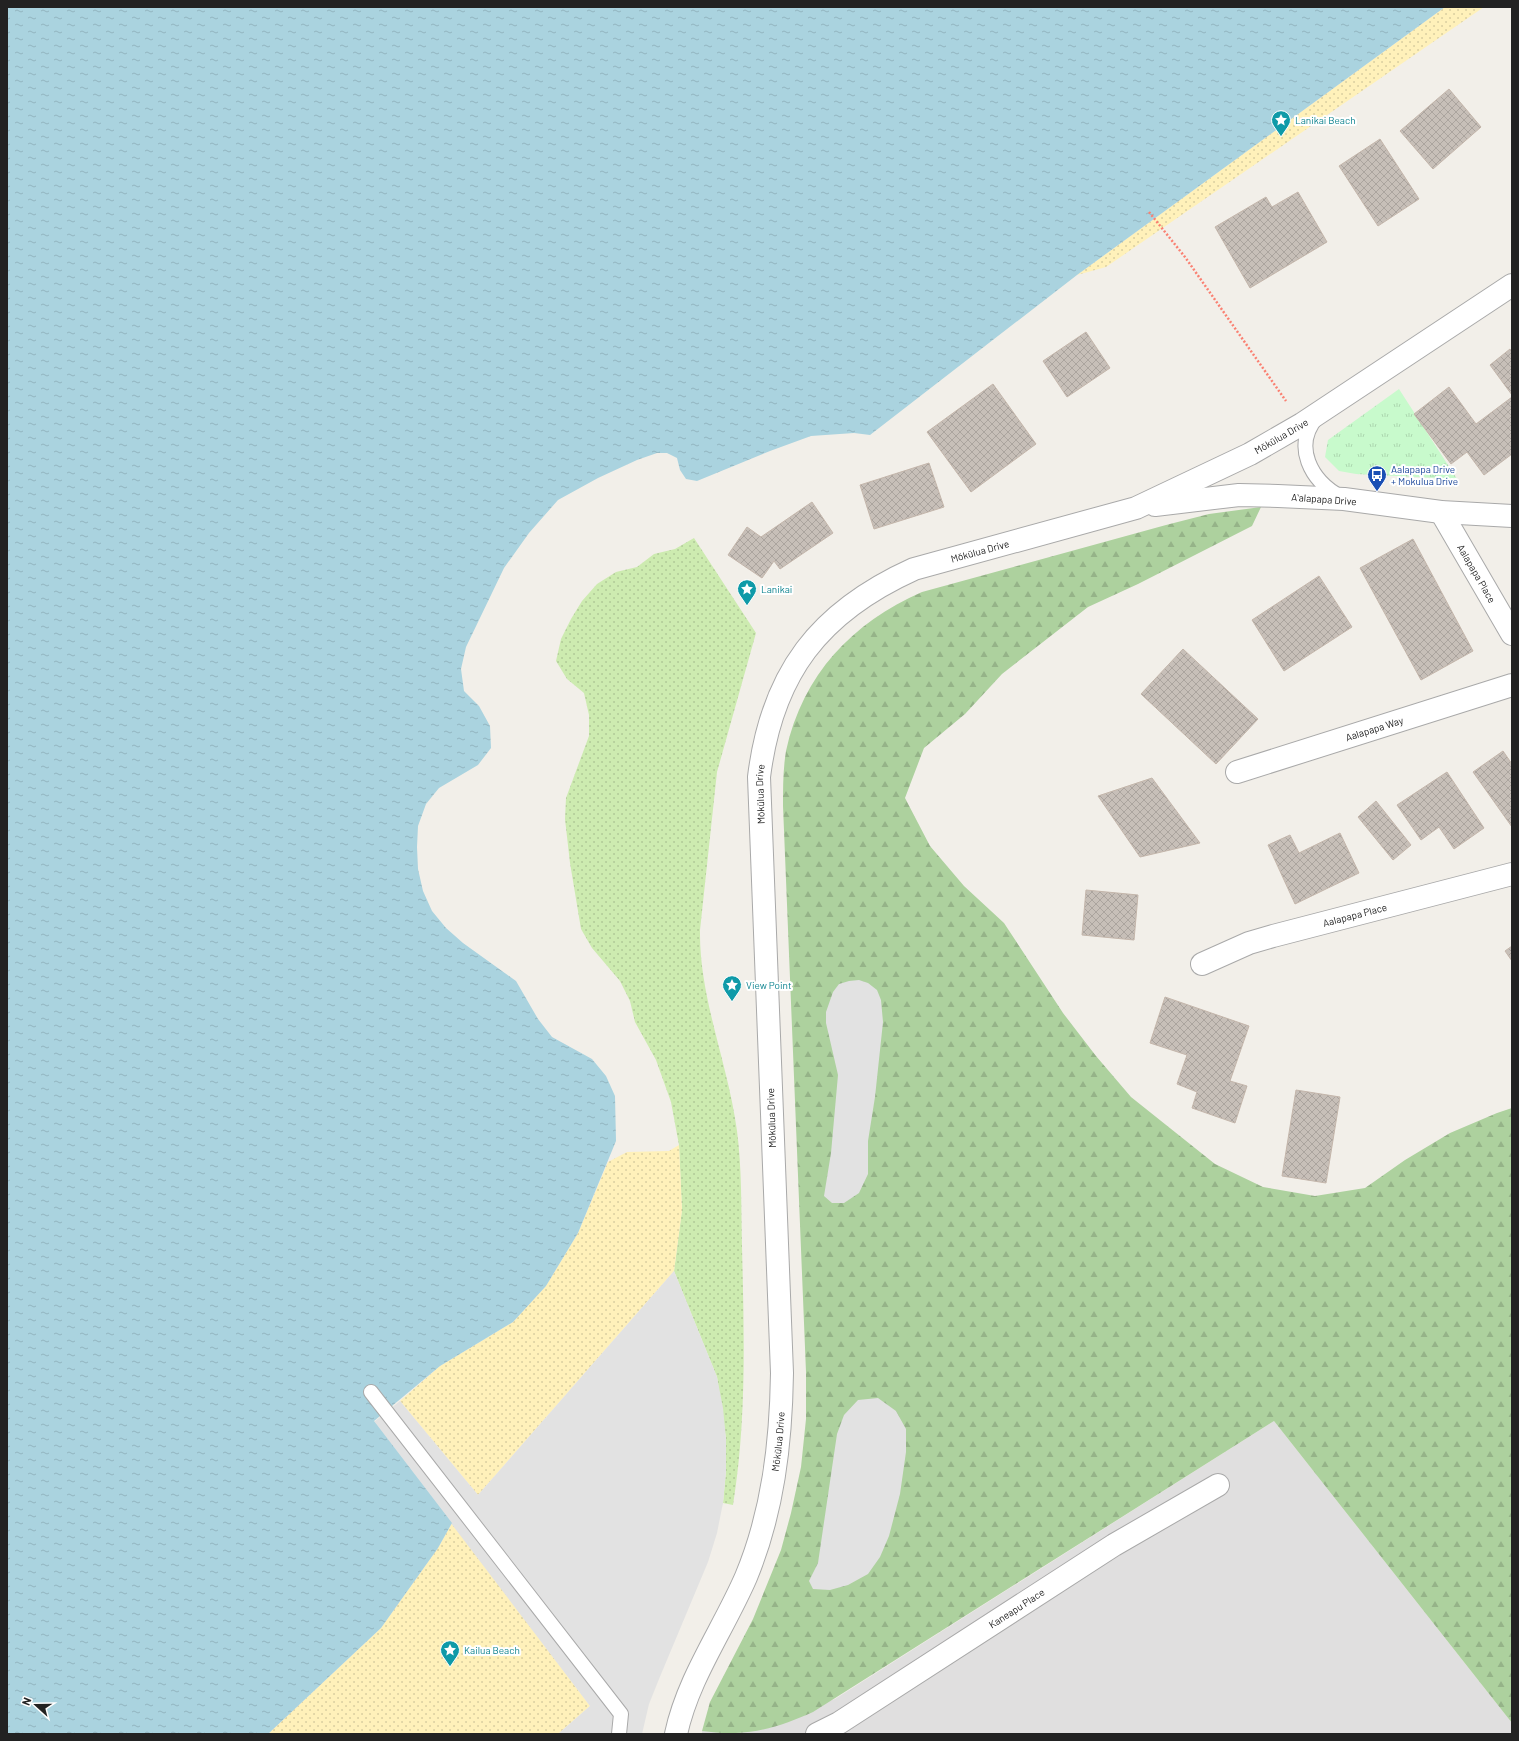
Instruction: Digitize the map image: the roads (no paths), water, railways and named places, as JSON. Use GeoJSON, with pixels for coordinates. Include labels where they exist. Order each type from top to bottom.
{"type":"FeatureCollection","features":[{"type":"Feature","properties":{"kind":"street","name":"Mōkūlua Drive"},"geometry":{"type":"LineString","coordinates":[[676,1734],[688,1692],[746,1576],[768,1508],[776,1463],[781,1418],[782,1373],[759,777],[762,754],[770,718],[785,683],[796,663],[814,639],[836,617],[860,598],[886,582],[914,569],[1136,508],[1250,454],[1302,424],[1512,285]]}},
{"type":"Feature","properties":{"kind":"street","name":"Aʻalapapa Drive"},"geometry":{"type":"LineString","coordinates":[[1136,508],[1239,495],[1344,499],[1440,512],[1512,516]]}},
{"type":"Feature","properties":{"kind":"street","name":"Aalapapa Place"},"geometry":{"type":"LineString","coordinates":[[1440,512],[1512,634]]}},
{"type":"Feature","properties":{"kind":"street","name":"Aalapapa Way"},"geometry":{"type":"LineString","coordinates":[[1237,772],[1512,686]]}},
{"type":"Feature","properties":{"kind":"street","name":"Aalapapa Place"},"geometry":{"type":"LineString","coordinates":[[1202,964],[1243,946],[1273,936],[1512,874]]}},
{"type":"Feature","properties":{"kind":"street","name":"Kaneapu Place"},"geometry":{"type":"LineString","coordinates":[[817,1734],[839,1723],[1114,1545],[1218,1485]]}},
{"type":"Feature","properties":{"kind":"lane"},"geometry":{"type":"LineString","coordinates":[[1322,410],[1314,420],[1308,432],[1306,444],[1307,457],[1311,471],[1320,482],[1330,492],[1344,499]]}},
{"type":"Feature","properties":{"kind":"lane"},"geometry":{"type":"LineString","coordinates":[[371,1392],[621,1714],[619,1734]]}},
{"type":"Feature","properties":{"kind":"water"},"geometry":{"type":"Polygon","coordinates":[[[7,7],[1445,7],[1077,275],[870,435],[854,433],[811,436],[697,481],[686,479],[680,470],[677,458],[667,453],[657,453],[637,460],[598,478],[558,500],[529,533],[504,568],[466,647],[461,669],[464,691],[479,706],[490,726],[491,748],[478,765],[439,788],[426,804],[418,826],[418,869],[423,891],[432,911],[446,928],[463,943],[516,981],[538,1019],[552,1037],[592,1059],[606,1076],[615,1096],[616,1141],[578,1233],[546,1286],[513,1322],[440,1366],[374,1421],[452,1523],[438,1548],[381,1628],[268,1734],[7,1734],[7,7]]]}},
{"type":"Feature","properties":{"kind":"place","name":"Lanikai Beach"},"geometry":{"type":"Point","coordinates":[1281,137]}},
{"type":"Feature","properties":{"kind":"place","name":"Aalapapa Drive + Mokulua Drive"},"geometry":{"type":"Point","coordinates":[1377,492]}},
{"type":"Feature","properties":{"kind":"place","name":"Lanikai"},"geometry":{"type":"Point","coordinates":[747,606]}},
{"type":"Feature","properties":{"kind":"place","name":"View Point"},"geometry":{"type":"Point","coordinates":[732,1002]}},
{"type":"Feature","properties":{"kind":"place","name":"Kailua Beach"},"geometry":{"type":"Point","coordinates":[450,1667]}}]}
